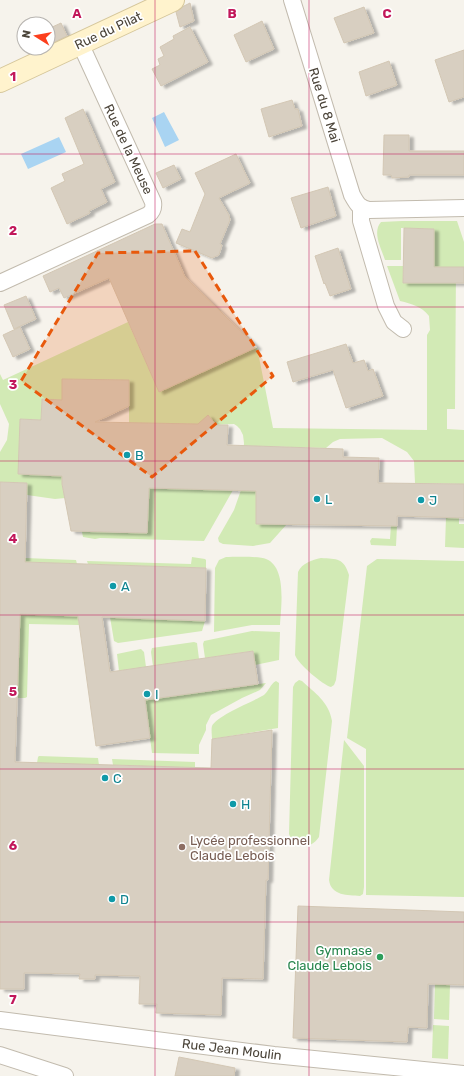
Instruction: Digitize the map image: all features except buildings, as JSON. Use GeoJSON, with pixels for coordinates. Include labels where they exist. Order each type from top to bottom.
{"type":"FeatureCollection","features":[{"type":"Feature","properties":{"kind":"main road","name":"Rue du Pilat"},"geometry":{"type":"LineString","coordinates":[[0,81],[174,0]]}},
{"type":"Feature","properties":{"kind":"street","name":"Rue du 8 Mai"},"geometry":{"type":"LineString","coordinates":[[292,0],[352,196],[361,209],[361,221],[386,306],[394,322],[403,329]]}},
{"type":"Feature","properties":{"kind":"street","name":"Rue de la Meuse"},"geometry":{"type":"LineString","coordinates":[[0,283],[148,215],[154,208],[153,202],[80,43]]}},
{"type":"Feature","properties":{"kind":"street"},"geometry":{"type":"LineString","coordinates":[[361,209],[464,208]]}},
{"type":"Feature","properties":{"kind":"street","name":"Rue Jean Moulin"},"geometry":{"type":"LineString","coordinates":[[0,1020],[274,1055],[464,1074]]}},
{"type":"Feature","properties":{"kind":"street"},"geometry":{"type":"LineString","coordinates":[[0,1055],[65,1076]]}},
{"type":"Feature","properties":{"kind":"highlighted area"},"geometry":{"type":"Polygon","coordinates":[[[195,251],[273,376],[152,477],[21,381],[98,253],[195,251]]]}},
{"type":"Feature","properties":{"kind":"green space"},"geometry":{"type":"Polygon","coordinates":[[[457,221],[464,242],[464,267],[456,268],[455,409],[447,409],[447,429],[464,430],[464,484],[415,483],[414,461],[407,452],[382,438],[340,439],[333,442],[326,448],[257,446],[256,523],[287,524],[270,543],[253,546],[223,544],[219,542],[218,538],[234,510],[241,490],[244,443],[243,435],[240,429],[234,424],[213,425],[213,421],[208,415],[202,424],[129,423],[129,380],[62,379],[62,400],[42,399],[41,420],[20,419],[62,476],[65,498],[55,499],[27,495],[27,483],[0,482],[0,452],[7,440],[9,424],[0,404],[0,374],[3,380],[128,322],[159,392],[257,347],[273,428],[427,430],[427,335],[430,330],[429,316],[412,304],[400,301],[387,266],[403,266],[403,283],[433,283],[434,229],[401,228],[401,260],[385,260],[378,240],[378,226],[381,222],[457,221]]]}},
{"type":"Feature","properties":{"kind":"green space"},"geometry":{"type":"Polygon","coordinates":[[[73,488],[104,511],[103,532],[147,533],[149,488],[233,490],[204,541],[95,539],[83,537],[73,488]]]}},
{"type":"Feature","properties":{"kind":"green space"},"geometry":{"type":"Polygon","coordinates":[[[446,517],[459,518],[459,524],[464,524],[464,548],[445,547],[446,517]]]}},
{"type":"Feature","properties":{"kind":"green space"},"geometry":{"type":"Polygon","coordinates":[[[391,525],[397,526],[396,546],[371,545],[370,541],[372,538],[390,539],[391,525]]]}},
{"type":"Feature","properties":{"kind":"green space"},"geometry":{"type":"Polygon","coordinates":[[[192,557],[205,559],[206,568],[88,564],[87,561],[191,564],[192,557]]]}},
{"type":"Feature","properties":{"kind":"green space"},"geometry":{"type":"Polygon","coordinates":[[[226,557],[258,557],[273,563],[280,579],[282,598],[280,625],[252,625],[214,632],[215,568],[219,560],[226,557]]]}},
{"type":"Feature","properties":{"kind":"green space"},"geometry":{"type":"Polygon","coordinates":[[[25,558],[76,560],[77,564],[25,562],[25,558]]]}},
{"type":"Feature","properties":{"kind":"green space"},"geometry":{"type":"Polygon","coordinates":[[[321,558],[339,560],[345,565],[349,575],[336,680],[334,685],[331,687],[311,674],[301,664],[295,655],[298,572],[305,564],[321,558]]]}},
{"type":"Feature","properties":{"kind":"green space"},"geometry":{"type":"Polygon","coordinates":[[[377,559],[464,561],[464,897],[366,895],[366,749],[347,738],[367,566],[377,559]]]}},
{"type":"Feature","properties":{"kind":"green space"},"geometry":{"type":"Polygon","coordinates":[[[20,614],[78,616],[79,625],[29,624],[27,697],[25,698],[17,698],[20,614]]]}},
{"type":"Feature","properties":{"kind":"green space"},"geometry":{"type":"Polygon","coordinates":[[[110,617],[205,621],[202,631],[118,643],[114,641],[110,617]]]}},
{"type":"Feature","properties":{"kind":"green space"},"geometry":{"type":"Polygon","coordinates":[[[252,631],[280,632],[279,660],[255,665],[253,651],[205,658],[204,641],[252,631]]]}},
{"type":"Feature","properties":{"kind":"green space"},"geometry":{"type":"Polygon","coordinates":[[[194,642],[197,643],[199,659],[153,666],[151,652],[152,648],[194,642]]]}},
{"type":"Feature","properties":{"kind":"green space"},"geometry":{"type":"Polygon","coordinates":[[[141,649],[144,652],[146,667],[119,671],[117,654],[141,649]]]}},
{"type":"Feature","properties":{"kind":"green space"},"geometry":{"type":"Polygon","coordinates":[[[299,680],[321,698],[328,708],[332,721],[319,837],[314,843],[308,846],[293,844],[289,834],[293,687],[299,680]]]}},
{"type":"Feature","properties":{"kind":"green space"},"geometry":{"type":"Polygon","coordinates":[[[276,681],[279,683],[278,728],[212,739],[212,726],[215,722],[228,713],[264,695],[276,681]]]}},
{"type":"Feature","properties":{"kind":"green space"},"geometry":{"type":"Polygon","coordinates":[[[266,683],[260,690],[211,715],[199,745],[199,754],[152,753],[145,700],[266,683]]]}},
{"type":"Feature","properties":{"kind":"green space"},"geometry":{"type":"Polygon","coordinates":[[[344,740],[364,766],[364,887],[363,894],[360,896],[345,895],[337,892],[330,885],[329,880],[344,740]]]}},
{"type":"Feature","properties":{"kind":"green space"},"geometry":{"type":"Polygon","coordinates":[[[39,756],[98,758],[99,765],[37,763],[39,756]]]}},
{"type":"Feature","properties":{"kind":"green space"},"geometry":{"type":"Polygon","coordinates":[[[112,759],[195,762],[195,768],[113,765],[112,759]]]}},
{"type":"Feature","properties":{"kind":"green space"},"geometry":{"type":"Polygon","coordinates":[[[435,984],[450,984],[449,1020],[434,1019],[435,984]]]}},
{"type":"Feature","properties":{"kind":"green space"},"geometry":{"type":"Polygon","coordinates":[[[433,1025],[449,1026],[448,1059],[432,1058],[433,1025]]]}},
{"type":"Feature","properties":{"kind":"water"},"geometry":{"type":"Polygon","coordinates":[[[164,112],[179,140],[165,147],[152,118],[164,112]]]}},
{"type":"Feature","properties":{"kind":"water"},"geometry":{"type":"Polygon","coordinates":[[[59,137],[66,152],[28,169],[21,154],[59,137]]]}},
{"type":"Feature","properties":{"kind":"place","name":"B"},"geometry":{"type":"Point","coordinates":[127,455]}},
{"type":"Feature","properties":{"kind":"place","name":"L"},"geometry":{"type":"Point","coordinates":[317,499]}},
{"type":"Feature","properties":{"kind":"place","name":"J"},"geometry":{"type":"Point","coordinates":[421,500]}},
{"type":"Feature","properties":{"kind":"place","name":"A"},"geometry":{"type":"Point","coordinates":[113,586]}},
{"type":"Feature","properties":{"kind":"place","name":"I"},"geometry":{"type":"Point","coordinates":[147,694]}},
{"type":"Feature","properties":{"kind":"place","name":"C"},"geometry":{"type":"Point","coordinates":[105,778]}},
{"type":"Feature","properties":{"kind":"place","name":"H"},"geometry":{"type":"Point","coordinates":[233,804]}},
{"type":"Feature","properties":{"kind":"place","name":"Lycée professionnel Claude Lebois"},"geometry":{"type":"Point","coordinates":[182,847]}},
{"type":"Feature","properties":{"kind":"place","name":"D"},"geometry":{"type":"Point","coordinates":[112,899]}},
{"type":"Feature","properties":{"kind":"place","name":"Gymnase Claude Lebois"},"geometry":{"type":"Point","coordinates":[380,957]}}]}
